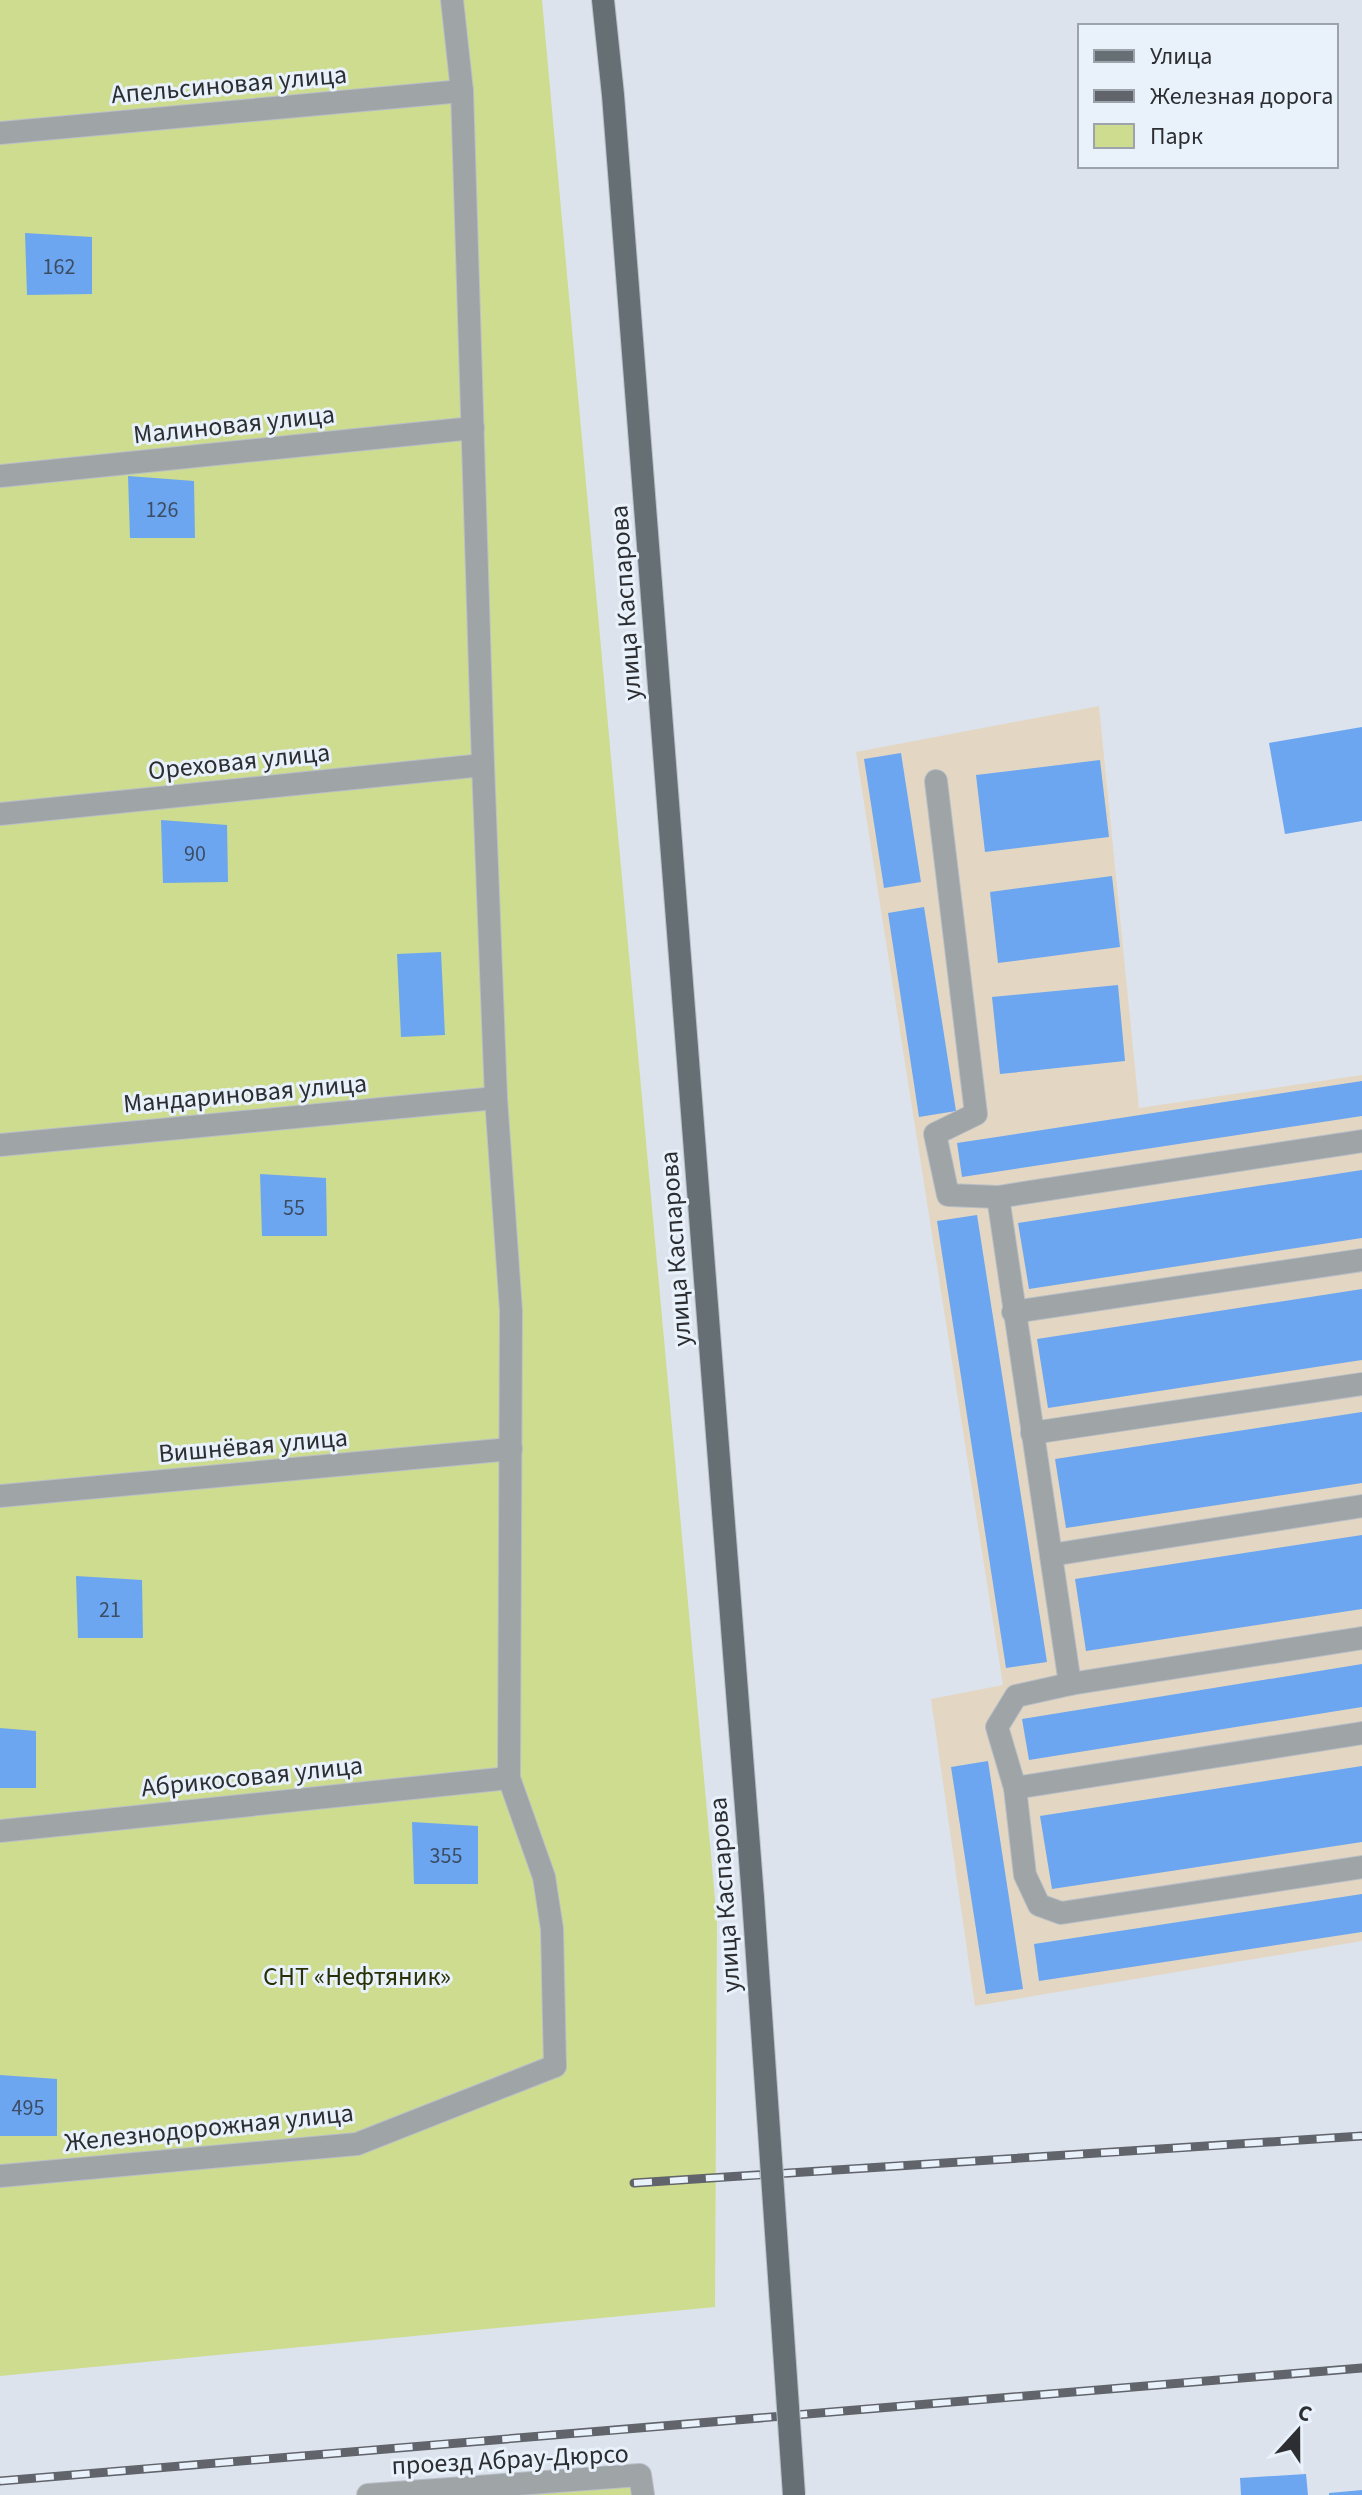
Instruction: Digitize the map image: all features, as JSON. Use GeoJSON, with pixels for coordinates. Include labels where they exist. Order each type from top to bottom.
{"type":"FeatureCollection","features":[{"type":"Feature","properties":{"kind":"main road","name":"улица Каспарова"},"geometry":{"type":"LineString","coordinates":[[603,0],[615,111],[753,1898],[794,2495]]}},
{"type":"Feature","properties":{"kind":"street"},"geometry":{"type":"LineString","coordinates":[[452,0],[462,91],[496,1098],[511,1311],[509,1778]]}},
{"type":"Feature","properties":{"kind":"street","name":"Апельсиновая улица"},"geometry":{"type":"LineString","coordinates":[[0,133],[462,91]]}},
{"type":"Feature","properties":{"kind":"street","name":"Малиновая улица"},"geometry":{"type":"LineString","coordinates":[[0,476],[473,428]]}},
{"type":"Feature","properties":{"kind":"street","name":"Ореховая улица"},"geometry":{"type":"LineString","coordinates":[[0,814],[483,765]]}},
{"type":"Feature","properties":{"kind":"street"},"geometry":{"type":"LineString","coordinates":[[936,781],[976,1114],[935,1134],[948,1195],[998,1197],[1362,1141]]}},
{"type":"Feature","properties":{"kind":"street","name":"Мандариновая улица"},"geometry":{"type":"LineString","coordinates":[[0,1145],[496,1098]]}},
{"type":"Feature","properties":{"kind":"street"},"geometry":{"type":"LineString","coordinates":[[998,1197],[1070,1684]]}},
{"type":"Feature","properties":{"kind":"street"},"geometry":{"type":"LineString","coordinates":[[1013,1312],[1362,1260]]}},
{"type":"Feature","properties":{"kind":"street"},"geometry":{"type":"LineString","coordinates":[[1032,1433],[1362,1384]]}},
{"type":"Feature","properties":{"kind":"street","name":"Вишнёвая улица"},"geometry":{"type":"LineString","coordinates":[[0,1496],[511,1449]]}},
{"type":"Feature","properties":{"kind":"street"},"geometry":{"type":"LineString","coordinates":[[1051,1555],[1362,1506]]}},
{"type":"Feature","properties":{"kind":"street"},"geometry":{"type":"LineString","coordinates":[[1362,1638],[1070,1684],[1016,1696],[997,1727],[1015,1788],[1025,1875],[1039,1905],[1061,1913],[1362,1867]]}},
{"type":"Feature","properties":{"kind":"street"},"geometry":{"type":"LineString","coordinates":[[1015,1788],[1362,1733]]}},
{"type":"Feature","properties":{"kind":"street","name":"Абрикосовая улица"},"geometry":{"type":"LineString","coordinates":[[0,1831],[509,1778]]}},
{"type":"Feature","properties":{"kind":"street","name":"Железнодорожная улица"},"geometry":{"type":"LineString","coordinates":[[0,2176],[357,2144],[555,2066],[552,1929],[544,1877],[509,1778]]}},
{"type":"Feature","properties":{"kind":"street","name":"проезд Абрау-Дюрсо"},"geometry":{"type":"LineString","coordinates":[[368,2495],[640,2475],[643,2495]]}},
{"type":"Feature","properties":{"kind":"shaded area"},"geometry":{"type":"Polygon","coordinates":[[[1099,706],[1139,1108],[1362,1075],[1362,1941],[975,2006],[931,1699],[1003,1685],[856,752],[1099,706]]]}},
{"type":"Feature","properties":{"kind":"green space","name":"СНТ «Нефтяник»"},"geometry":{"type":"Polygon","coordinates":[[[0,0],[542,0],[717,1921],[715,2307],[0,2376],[0,0]]]}},
{"type":"Feature","properties":{"kind":"green space"},"geometry":{"type":"Polygon","coordinates":[[[640,2475],[643,2495],[368,2495],[640,2475]]]}},
{"type":"Feature","properties":{"kind":"building"},"geometry":{"type":"Polygon","coordinates":[[[25,233],[92,237],[92,294],[27,295],[25,233]]]}},
{"type":"Feature","properties":{"kind":"building"},"geometry":{"type":"Polygon","coordinates":[[[128,476],[194,481],[195,538],[130,538],[128,476]]]}},
{"type":"Feature","properties":{"kind":"building"},"geometry":{"type":"Polygon","coordinates":[[[1362,727],[1362,821],[1285,834],[1269,743],[1362,727]]]}},
{"type":"Feature","properties":{"kind":"building"},"geometry":{"type":"Polygon","coordinates":[[[901,753],[921,882],[884,888],[864,759],[901,753]]]}},
{"type":"Feature","properties":{"kind":"building"},"geometry":{"type":"Polygon","coordinates":[[[1100,760],[1109,837],[985,852],[976,775],[1100,760]]]}},
{"type":"Feature","properties":{"kind":"building"},"geometry":{"type":"Polygon","coordinates":[[[161,820],[227,825],[228,882],[163,883],[161,820]]]}},
{"type":"Feature","properties":{"kind":"building"},"geometry":{"type":"Polygon","coordinates":[[[1112,876],[1120,947],[998,963],[990,892],[1112,876]]]}},
{"type":"Feature","properties":{"kind":"building"},"geometry":{"type":"Polygon","coordinates":[[[924,907],[956,1111],[919,1117],[888,913],[924,907]]]}},
{"type":"Feature","properties":{"kind":"building"},"geometry":{"type":"Polygon","coordinates":[[[441,952],[445,1035],[401,1037],[397,954],[441,952]]]}},
{"type":"Feature","properties":{"kind":"building"},"geometry":{"type":"Polygon","coordinates":[[[1118,985],[1125,1061],[1000,1074],[992,997],[1118,985]]]}},
{"type":"Feature","properties":{"kind":"building"},"geometry":{"type":"Polygon","coordinates":[[[1362,1081],[1362,1116],[962,1177],[957,1143],[1362,1081]]]}},
{"type":"Feature","properties":{"kind":"building"},"geometry":{"type":"Polygon","coordinates":[[[1362,1170],[1362,1238],[1029,1289],[1018,1223],[1362,1170]]]}},
{"type":"Feature","properties":{"kind":"building"},"geometry":{"type":"Polygon","coordinates":[[[260,1174],[326,1178],[327,1236],[262,1236],[260,1174]]]}},
{"type":"Feature","properties":{"kind":"building"},"geometry":{"type":"Polygon","coordinates":[[[977,1215],[1047,1662],[1006,1668],[937,1221],[977,1215]]]}},
{"type":"Feature","properties":{"kind":"building"},"geometry":{"type":"Polygon","coordinates":[[[1362,1289],[1362,1360],[1048,1408],[1037,1339],[1362,1289]]]}},
{"type":"Feature","properties":{"kind":"building"},"geometry":{"type":"Polygon","coordinates":[[[1362,1412],[1362,1483],[1066,1528],[1055,1459],[1362,1412]]]}},
{"type":"Feature","properties":{"kind":"building"},"geometry":{"type":"Polygon","coordinates":[[[1362,1535],[1362,1609],[1086,1651],[1075,1579],[1362,1535]]]}},
{"type":"Feature","properties":{"kind":"building"},"geometry":{"type":"Polygon","coordinates":[[[76,1576],[142,1580],[143,1638],[78,1638],[76,1576]]]}},
{"type":"Feature","properties":{"kind":"building"},"geometry":{"type":"Polygon","coordinates":[[[1362,1664],[1362,1707],[1029,1760],[1022,1719],[1362,1664]]]}},
{"type":"Feature","properties":{"kind":"building"},"geometry":{"type":"Polygon","coordinates":[[[0,1728],[36,1731],[36,1788],[0,1788],[0,1728]]]}},
{"type":"Feature","properties":{"kind":"building"},"geometry":{"type":"Polygon","coordinates":[[[988,1761],[1023,1989],[986,1994],[951,1767],[988,1761]]]}},
{"type":"Feature","properties":{"kind":"building"},"geometry":{"type":"Polygon","coordinates":[[[1362,1766],[1362,1842],[1052,1889],[1040,1816],[1362,1766]]]}},
{"type":"Feature","properties":{"kind":"building"},"geometry":{"type":"Polygon","coordinates":[[[412,1822],[478,1826],[478,1884],[414,1884],[412,1822]]]}},
{"type":"Feature","properties":{"kind":"building"},"geometry":{"type":"Polygon","coordinates":[[[1362,1894],[1362,1932],[1039,1981],[1034,1944],[1362,1894]]]}},
{"type":"Feature","properties":{"kind":"building"},"geometry":{"type":"Polygon","coordinates":[[[0,2075],[57,2079],[57,2136],[0,2136],[0,2075]]]}},
{"type":"Feature","properties":{"kind":"building"},"geometry":{"type":"Polygon","coordinates":[[[1306,2474],[1308,2495],[1241,2495],[1240,2478],[1306,2474]]]}},
{"type":"Feature","properties":{"kind":"building"},"geometry":{"type":"Polygon","coordinates":[[[1362,2490],[1362,2495],[1329,2495],[1329,2493],[1362,2490]]]}},
{"type":"Feature","properties":{"kind":"railway"},"geometry":{"type":"LineString","coordinates":[[634,2183],[1362,2136]]}},
{"type":"Feature","properties":{"kind":"railway"},"geometry":{"type":"LineString","coordinates":[[0,2481],[1362,2368]]}}]}
